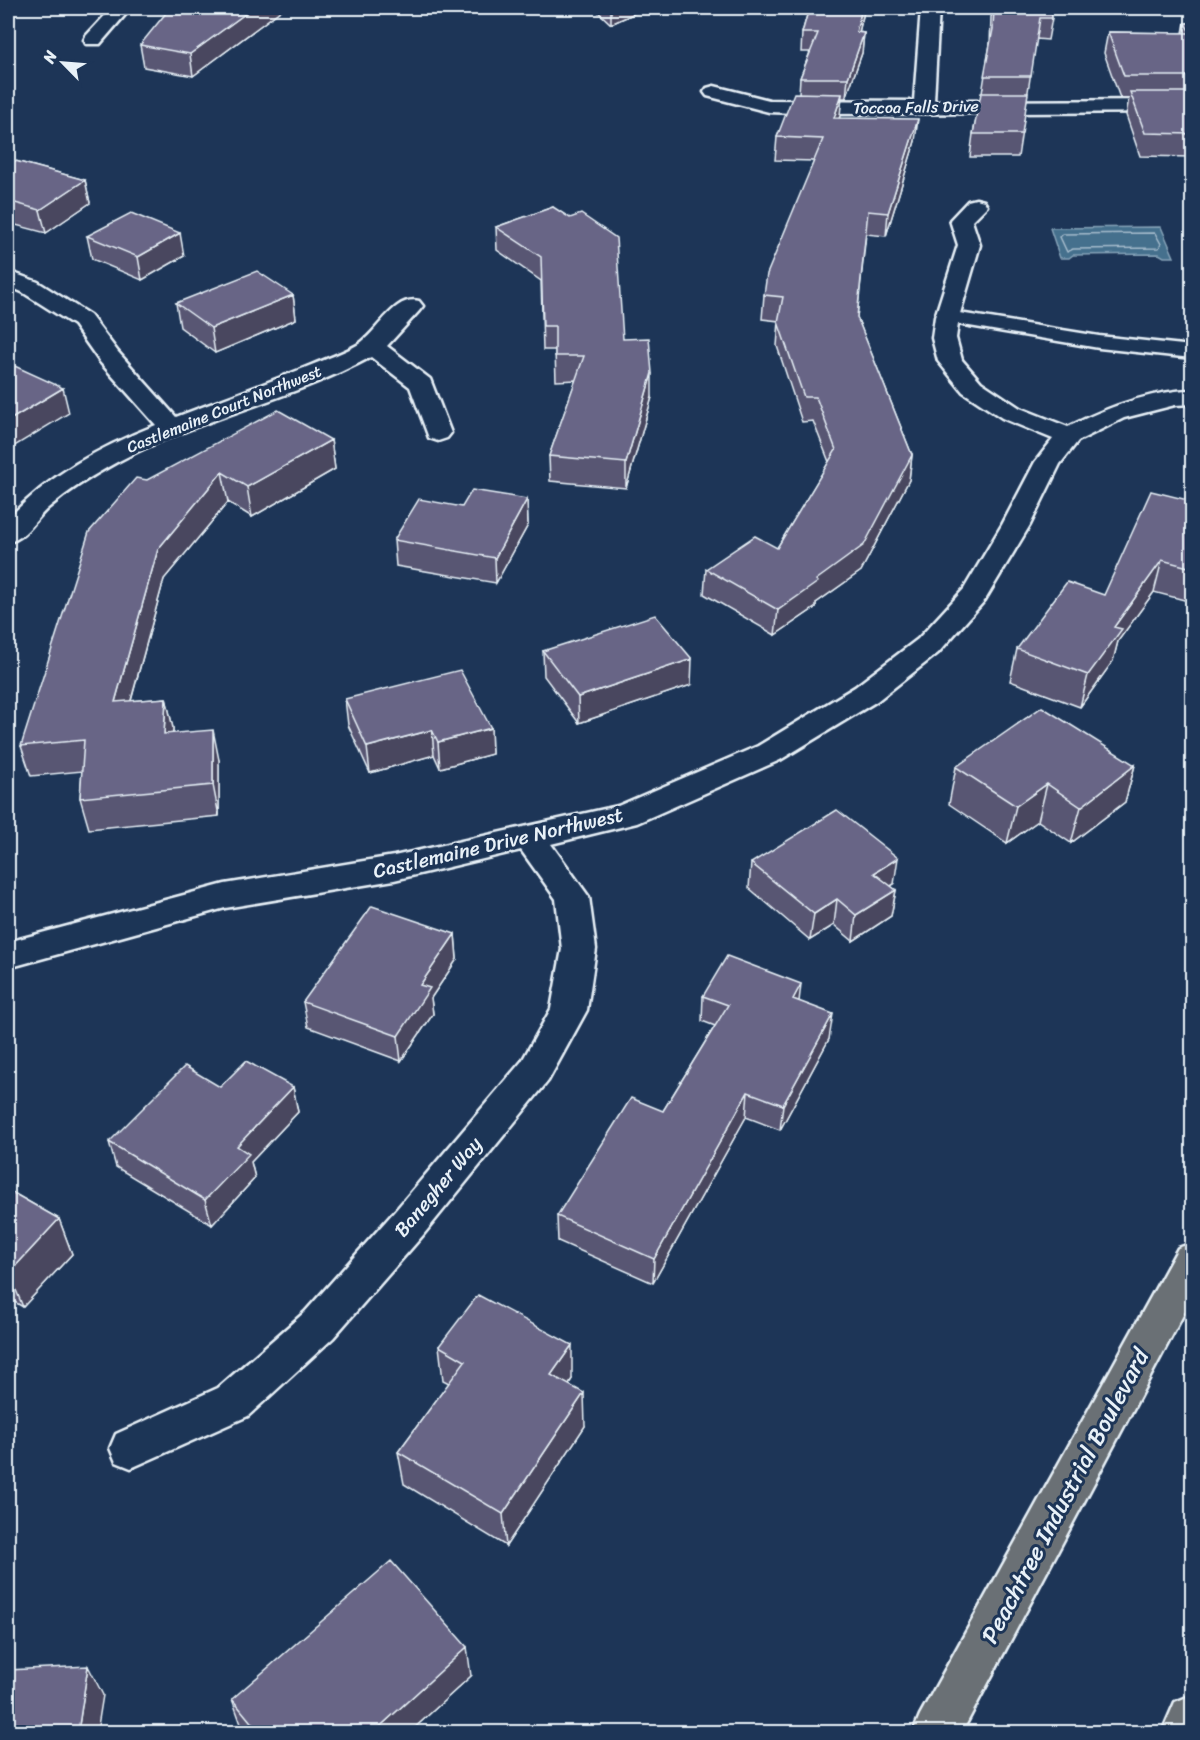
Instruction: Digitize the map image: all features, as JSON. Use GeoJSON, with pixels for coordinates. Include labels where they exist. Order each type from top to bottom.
{"type":"FeatureCollection","features":[{"type":"Feature","properties":{"kind":"highway","name":"Peachtree Industrial Boulevard"},"geometry":{"type":"LineString","coordinates":[[938,1732],[1192,1260]]}},
{"type":"Feature","properties":{"kind":"highway"},"geometry":{"type":"LineString","coordinates":[[1186,1732],[1192,1719]]}},
{"type":"Feature","properties":{"kind":"street"},"geometry":{"type":"LineString","coordinates":[[93,40],[122,8]]}},
{"type":"Feature","properties":{"kind":"street"},"geometry":{"type":"LineString","coordinates":[[924,106],[930,8]]}},
{"type":"Feature","properties":{"kind":"street","name":"Toccoa Falls Drive"},"geometry":{"type":"LineString","coordinates":[[714,92],[769,106],[1192,106]]}},
{"type":"Feature","properties":{"kind":"street"},"geometry":{"type":"LineString","coordinates":[[976,206],[961,220],[969,245],[946,317],[944,339],[950,361],[972,387],[1011,413],[1069,436]]}},
{"type":"Feature","properties":{"kind":"street"},"geometry":{"type":"LineString","coordinates":[[8,278],[30,287],[82,321],[109,357],[171,427]]}},
{"type":"Feature","properties":{"kind":"street","name":"Castlemaine Court Northwest"},"geometry":{"type":"LineString","coordinates":[[8,534],[26,511],[75,474],[171,427],[281,387],[372,346],[411,306]]}},
{"type":"Feature","properties":{"kind":"street"},"geometry":{"type":"LineString","coordinates":[[372,346],[421,384],[438,433]]}},
{"type":"Feature","properties":{"kind":"street","name":"Castlemaine Drive Northwest"},"geometry":{"type":"LineString","coordinates":[[8,955],[225,896],[394,868],[626,815],[769,753],[866,694],[928,646],[975,594],[1016,525],[1048,462],[1069,436],[1115,413],[1175,398],[1192,397]]}},
{"type":"Feature","properties":{"kind":"street","name":"Banegher Way"},"geometry":{"type":"LineString","coordinates":[[131,1448],[233,1402],[318,1325],[409,1223],[534,1071],[569,1011],[579,949],[572,897],[529,837]]}},
{"type":"Feature","properties":{"kind":"lane"},"geometry":{"type":"LineString","coordinates":[[946,317],[1099,342],[1192,352]]}},
{"type":"Feature","properties":{"kind":"water"},"geometry":{"type":"Polygon","coordinates":[[[1161,227],[1174,257],[1164,257],[1159,254],[1073,255],[1069,258],[1060,258],[1050,228],[1161,227]]]}},
{"type":"Feature","properties":{"kind":"building"},"geometry":{"type":"Polygon","coordinates":[[[170,8],[253,8],[190,54],[140,45],[170,8]]]}},
{"type":"Feature","properties":{"kind":"building"},"geometry":{"type":"Polygon","coordinates":[[[809,8],[862,8],[856,32],[864,33],[848,78],[800,78],[818,33],[802,33],[809,8]]]}},
{"type":"Feature","properties":{"kind":"building"},"geometry":{"type":"Polygon","coordinates":[[[994,8],[1051,8],[1052,18],[1040,18],[1031,76],[984,76],[993,29],[994,8]]]}},
{"type":"Feature","properties":{"kind":"building"},"geometry":{"type":"Polygon","coordinates":[[[1185,23],[1192,23],[1192,76],[1124,76],[1108,32],[1190,33],[1185,23]]]}},
{"type":"Feature","properties":{"kind":"building"},"geometry":{"type":"Polygon","coordinates":[[[1130,92],[1192,92],[1192,134],[1145,133],[1130,92]]]}},
{"type":"Feature","properties":{"kind":"building"},"geometry":{"type":"Polygon","coordinates":[[[794,93],[842,94],[834,118],[918,119],[888,213],[868,211],[857,317],[912,455],[864,545],[778,610],[706,569],[755,536],[777,548],[836,450],[816,397],[804,397],[778,322],[783,297],[764,295],[767,274],[823,139],[777,137],[794,93]]]}},
{"type":"Feature","properties":{"kind":"building"},"geometry":{"type":"Polygon","coordinates":[[[981,93],[1028,93],[1022,134],[973,134],[981,93]]]}},
{"type":"Feature","properties":{"kind":"building"},"geometry":{"type":"Polygon","coordinates":[[[8,159],[85,180],[40,210],[8,201],[8,159]]]}},
{"type":"Feature","properties":{"kind":"building"},"geometry":{"type":"Polygon","coordinates":[[[553,207],[570,218],[581,214],[616,238],[623,339],[649,338],[652,373],[626,463],[549,456],[584,356],[555,356],[555,326],[543,326],[541,257],[496,227],[553,207]]]}},
{"type":"Feature","properties":{"kind":"building"},"geometry":{"type":"Polygon","coordinates":[[[131,213],[180,233],[138,257],[87,236],[131,213]]]}},
{"type":"Feature","properties":{"kind":"building"},"geometry":{"type":"Polygon","coordinates":[[[257,271],[293,295],[211,328],[176,303],[257,271]]]}},
{"type":"Feature","properties":{"kind":"building"},"geometry":{"type":"Polygon","coordinates":[[[8,363],[63,388],[8,421],[8,363]]]}},
{"type":"Feature","properties":{"kind":"building"},"geometry":{"type":"Polygon","coordinates":[[[278,410],[331,440],[247,487],[222,472],[158,549],[115,702],[166,698],[164,734],[213,730],[213,785],[80,798],[84,740],[21,746],[89,532],[136,478],[147,480],[278,410]]]}},
{"type":"Feature","properties":{"kind":"building"},"geometry":{"type":"Polygon","coordinates":[[[472,490],[527,499],[495,558],[394,540],[419,499],[462,507],[472,490]]]}},
{"type":"Feature","properties":{"kind":"building"},"geometry":{"type":"Polygon","coordinates":[[[1151,491],[1192,501],[1192,568],[1162,560],[1114,627],[1122,629],[1088,675],[1017,649],[1067,582],[1104,595],[1151,491]]]}},
{"type":"Feature","properties":{"kind":"building"},"geometry":{"type":"Polygon","coordinates":[[[655,615],[692,659],[578,697],[543,651],[655,615]]]}},
{"type":"Feature","properties":{"kind":"building"},"geometry":{"type":"Polygon","coordinates":[[[460,670],[491,728],[438,742],[432,730],[367,747],[345,699],[460,670]]]}},
{"type":"Feature","properties":{"kind":"building"},"geometry":{"type":"Polygon","coordinates":[[[1042,707],[1135,765],[1081,807],[1047,784],[1016,806],[956,767],[1042,707]]]}},
{"type":"Feature","properties":{"kind":"building"},"geometry":{"type":"Polygon","coordinates":[[[837,810],[898,858],[874,873],[896,890],[856,915],[837,899],[814,914],[751,863],[837,810]]]}},
{"type":"Feature","properties":{"kind":"building"},"geometry":{"type":"Polygon","coordinates":[[[372,906],[455,934],[420,985],[430,988],[398,1036],[303,1002],[372,906]]]}},
{"type":"Feature","properties":{"kind":"building"},"geometry":{"type":"Polygon","coordinates":[[[727,956],[801,984],[793,999],[833,1014],[783,1105],[748,1092],[654,1259],[557,1216],[631,1098],[663,1111],[728,1005],[703,996],[727,956]]]}},
{"type":"Feature","properties":{"kind":"building"},"geometry":{"type":"Polygon","coordinates":[[[246,1061],[293,1087],[237,1146],[249,1154],[205,1200],[109,1142],[185,1066],[220,1087],[246,1061]]]}},
{"type":"Feature","properties":{"kind":"building"},"geometry":{"type":"Polygon","coordinates":[[[8,1190],[59,1219],[9,1273],[8,1272],[8,1190]]]}},
{"type":"Feature","properties":{"kind":"building"},"geometry":{"type":"Polygon","coordinates":[[[478,1295],[572,1345],[551,1375],[584,1393],[503,1514],[398,1452],[465,1361],[439,1346],[478,1295]]]}},
{"type":"Feature","properties":{"kind":"building"},"geometry":{"type":"Polygon","coordinates":[[[391,1561],[467,1647],[374,1732],[259,1732],[232,1699],[391,1561]]]}},
{"type":"Feature","properties":{"kind":"building"},"geometry":{"type":"Polygon","coordinates":[[[88,1666],[78,1732],[8,1732],[8,1670],[88,1666]]]}}]}
